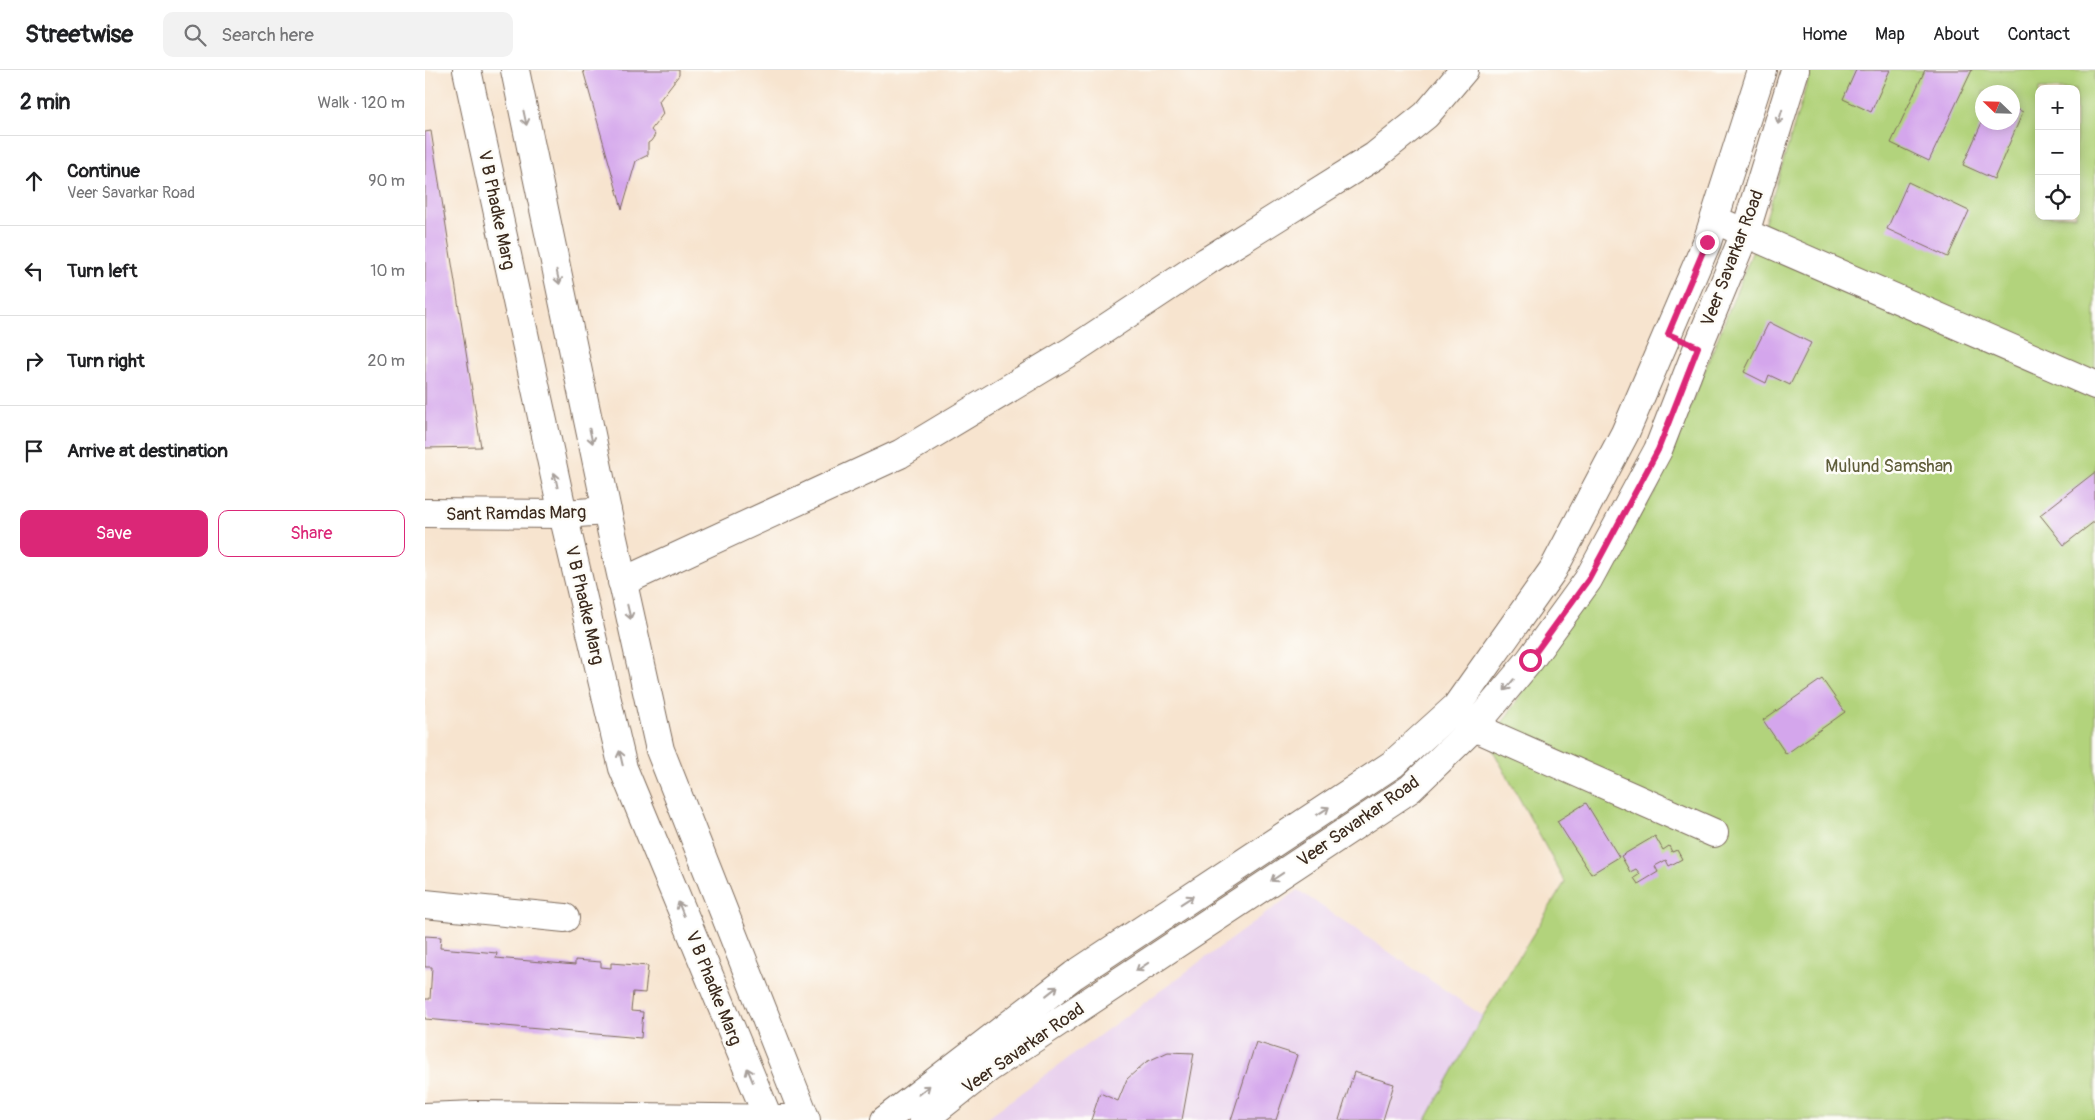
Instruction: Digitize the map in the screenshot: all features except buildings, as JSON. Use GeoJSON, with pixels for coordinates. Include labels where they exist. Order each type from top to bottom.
{"type":"FeatureCollection","features":[{"type":"Feature","properties":{"kind":"street","name":"V B Phadke Marg"},"geometry":{"type":"LineString","coordinates":[[467,70],[563,514],[623,768],[768,1119]]}},
{"type":"Feature","properties":{"kind":"street","name":"V B Phadke Marg"},"geometry":{"type":"LineString","coordinates":[[515,70],[622,582],[660,750],[806,1120]]}},
{"type":"Feature","properties":{"kind":"street"},"geometry":{"type":"LineString","coordinates":[[622,582],[900,454],[1073,350],[1207,261],[1375,156],[1427,115],[1465,70]]}},
{"type":"Feature","properties":{"kind":"street"},"geometry":{"type":"LineString","coordinates":[[885,1120],[1073,975],[1465,717],[1553,570],[1625,433],[1707,242],[1763,70]]}},
{"type":"Feature","properties":{"kind":"street","name":"Veer Savarkar Road"},"geometry":{"type":"LineString","coordinates":[[923,1120],[989,1068],[1409,789],[1465,717],[1530,660],[1588,580],[1658,450],[1745,233],[1795,70]]}},
{"type":"Feature","properties":{"kind":"street"},"geometry":{"type":"LineString","coordinates":[[1714,220],[2095,385]]}},
{"type":"Feature","properties":{"kind":"street"},"geometry":{"type":"LineString","coordinates":[[1668,334],[1698,347]]}},
{"type":"Feature","properties":{"kind":"street"},"geometry":{"type":"LineString","coordinates":[[1625,433],[1658,450]]}},
{"type":"Feature","properties":{"kind":"street","name":"Sant Ramdas Marg"},"geometry":{"type":"LineString","coordinates":[[425,513],[563,514],[607,511]]}},
{"type":"Feature","properties":{"kind":"street"},"geometry":{"type":"LineString","coordinates":[[1465,717],[1714,833]]}},
{"type":"Feature","properties":{"kind":"street"},"geometry":{"type":"LineString","coordinates":[[425,904],[565,918]]}},
{"type":"Feature","properties":{"kind":"street"},"geometry":{"type":"LineString","coordinates":[[425,1117],[485,1115],[806,1120]]}},
{"type":"Feature","properties":{"kind":"shaded area"},"geometry":{"type":"Polygon","coordinates":[[[1298,890],[1483,1016],[1426,1120],[984,1120],[1298,890]]]}},
{"type":"Feature","properties":{"kind":"green space","name":"Mulund Samshan"},"geometry":{"type":"Polygon","coordinates":[[[1811,70],[2095,70],[2095,1120],[1426,1120],[1483,1016],[1565,882],[1489,743],[1658,487],[1766,218],[1811,70]]]}},
{"type":"Feature","properties":{"kind":"route"},"geometry":{"type":"LineString","coordinates":[[1530,660],[1588,580],[1658,450],[1698,347],[1668,334],[1707,242]]}}]}
